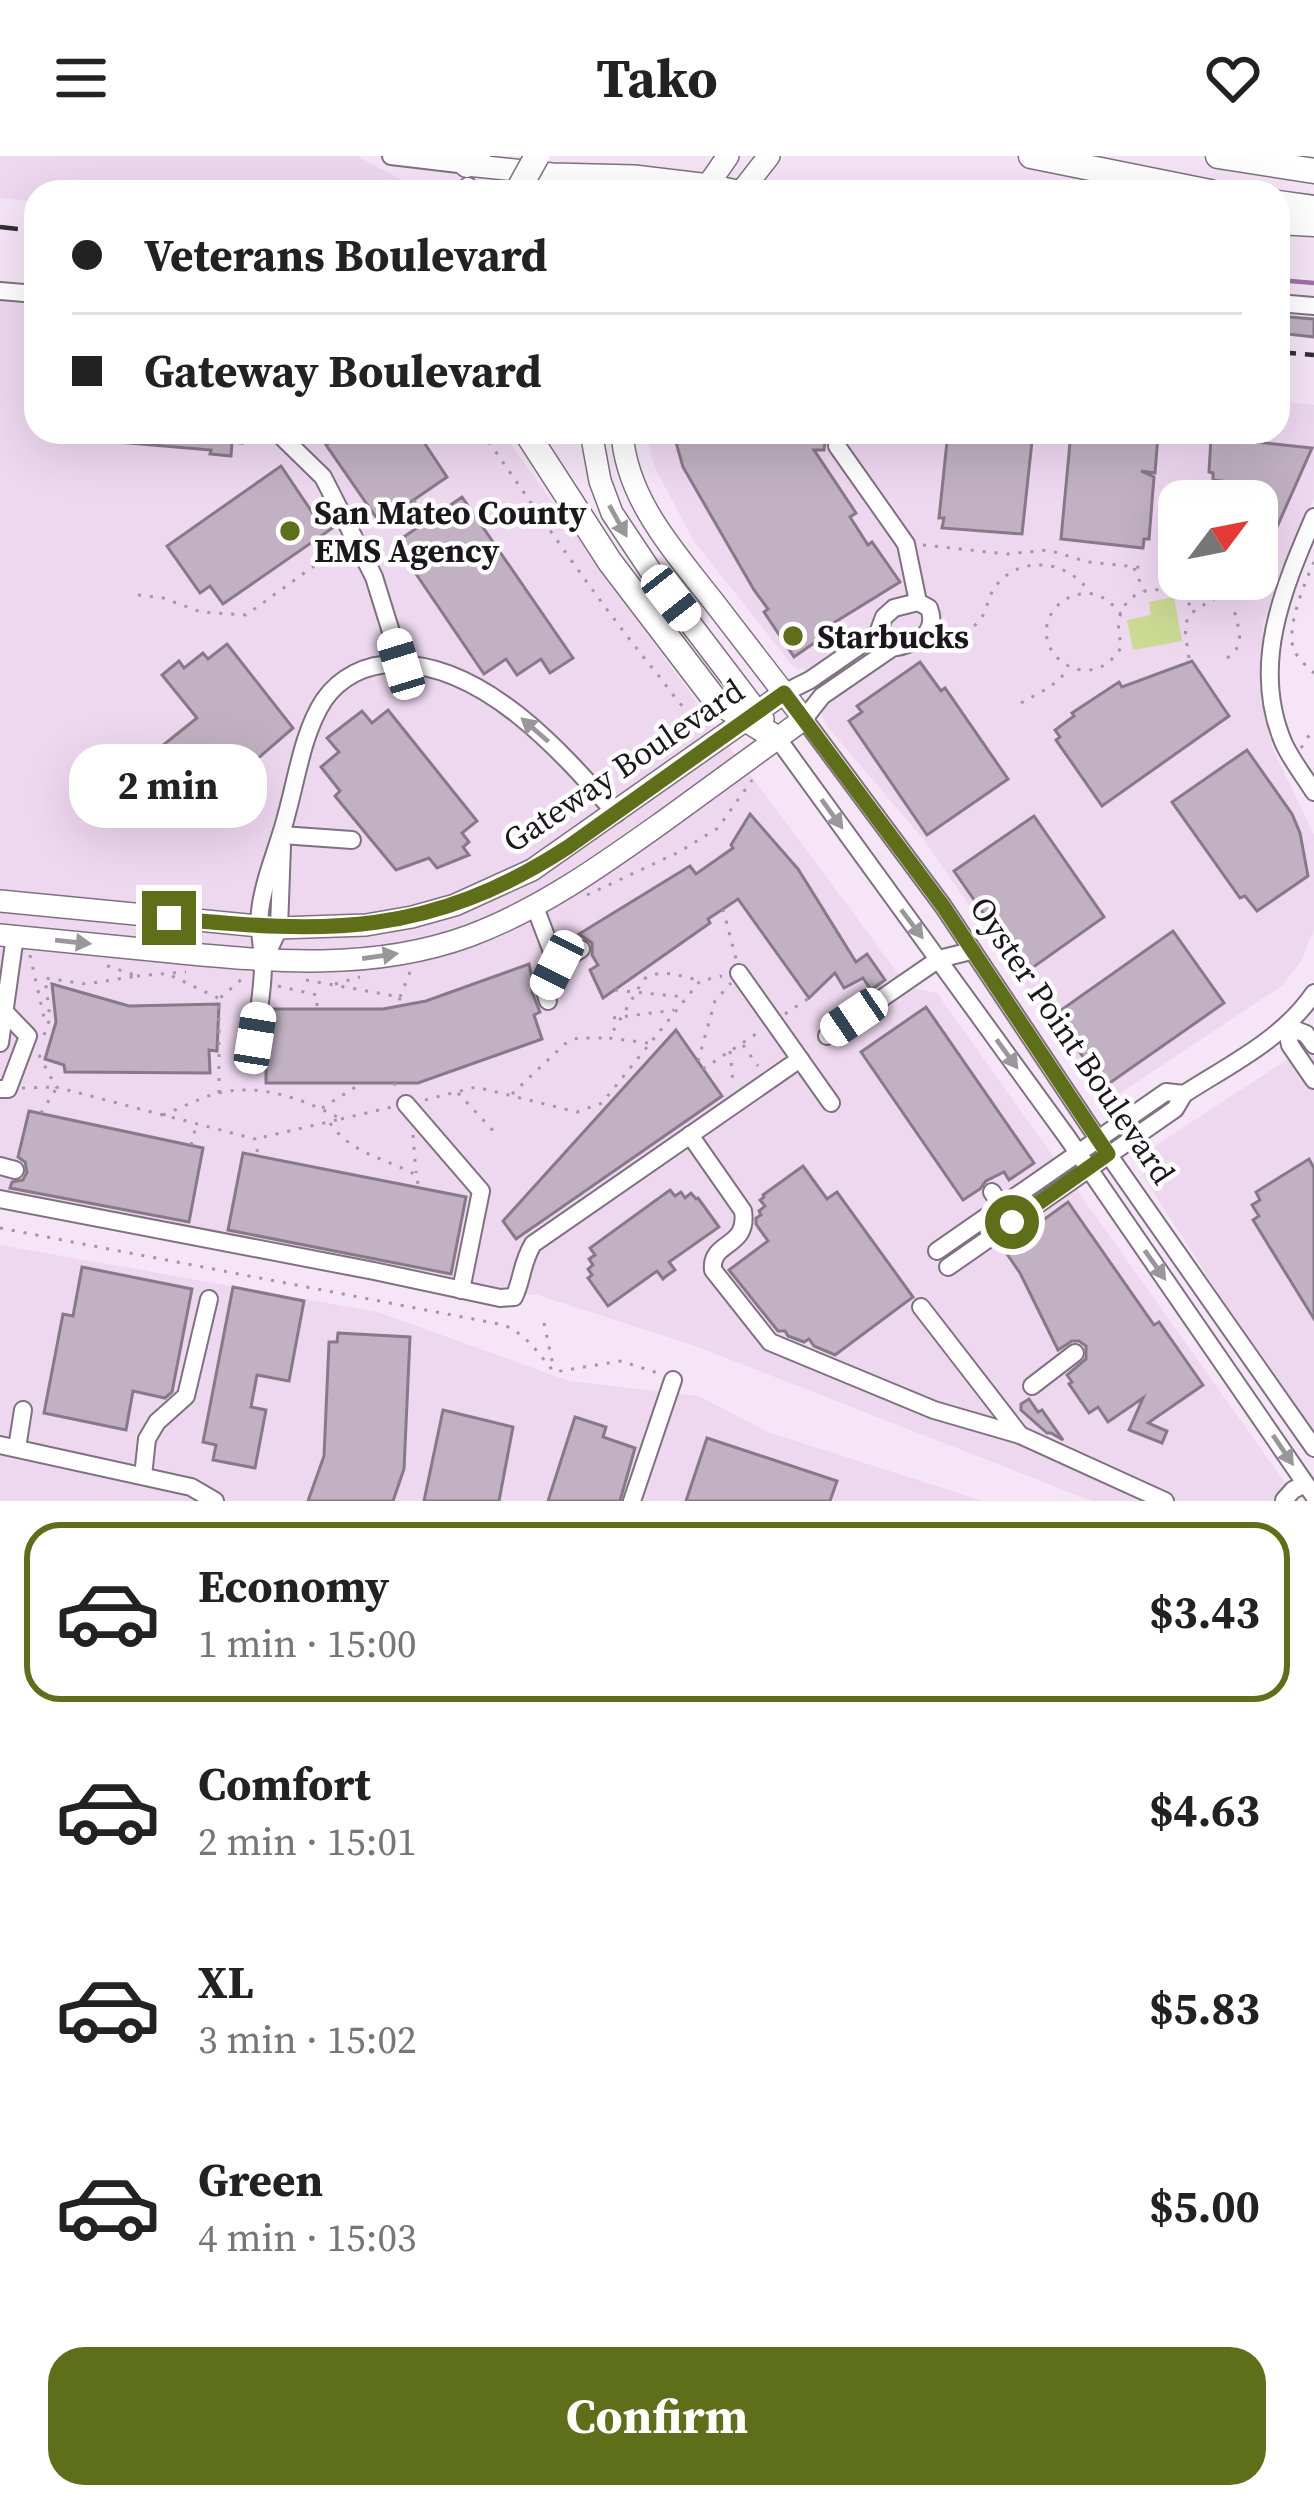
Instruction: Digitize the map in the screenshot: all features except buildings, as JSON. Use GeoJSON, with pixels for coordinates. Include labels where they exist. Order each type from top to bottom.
{"type":"FeatureCollection","features":[{"type":"Feature","properties":{"kind":"highway"},"geometry":{"type":"LineString","coordinates":[[1031,156],[1150,180]]}},
{"type":"Feature","properties":{"kind":"highway"},"geometry":{"type":"LineString","coordinates":[[1218,156],[1314,171]]}},
{"type":"Feature","properties":{"kind":"highway"},"geometry":{"type":"LineString","coordinates":[[534,444],[610,562],[716,701],[753,716],[778,739]]}},
{"type":"Feature","properties":{"kind":"main road"},"geometry":{"type":"LineString","coordinates":[[751,180],[770,156]]}},
{"type":"Feature","properties":{"kind":"main road"},"geometry":{"type":"LineString","coordinates":[[468,171],[658,180]]}},
{"type":"Feature","properties":{"kind":"main road"},"geometry":{"type":"LineString","coordinates":[[608,176],[614,180]]}},
{"type":"Feature","properties":{"kind":"main road"},"geometry":{"type":"LineString","coordinates":[[593,444],[612,513],[753,716]]}},
{"type":"Feature","properties":{"kind":"main road","name":"Oyster Point Boulevard"},"geometry":{"type":"LineString","coordinates":[[624,444],[640,500],[804,719]]}},
{"type":"Feature","properties":{"kind":"main road","name":"Gateway Boulevard"},"geometry":{"type":"LineString","coordinates":[[0,901],[269,927],[365,925],[412,917],[454,905],[532,870],[784,693]]}},
{"type":"Feature","properties":{"kind":"main road","name":"Gateway Boulevard"},"geometry":{"type":"LineString","coordinates":[[14,940],[256,966],[369,959],[419,950],[465,937],[535,907],[598,868],[804,719]]}},
{"type":"Feature","properties":{"kind":"street"},"geometry":{"type":"LineString","coordinates":[[391,156],[468,171]]}},
{"type":"Feature","properties":{"kind":"street"},"geometry":{"type":"LineString","coordinates":[[289,444],[323,477],[352,533],[374,578],[401,664]]}},
{"type":"Feature","properties":{"kind":"street"},"geometry":{"type":"LineString","coordinates":[[837,446],[907,530],[918,602]]}},
{"type":"Feature","properties":{"kind":"street"},"geometry":{"type":"LineString","coordinates":[[1310,779],[1290,755],[1275,719],[1270,688],[1280,600],[1314,517]]}},
{"type":"Feature","properties":{"kind":"street"},"geometry":{"type":"LineString","coordinates":[[804,719],[822,696],[892,648],[916,642],[932,628],[929,608],[906,603],[884,617],[880,641],[892,648]]}},
{"type":"Feature","properties":{"kind":"street"},"geometry":{"type":"LineString","coordinates":[[784,693],[878,633]]}},
{"type":"Feature","properties":{"kind":"street"},"geometry":{"type":"LineString","coordinates":[[255,1038],[256,966],[269,927],[269,867],[323,702],[356,672],[378,664],[401,664],[448,674],[487,694],[561,754],[616,814]]}},
{"type":"Feature","properties":{"kind":"street","name":"Oyster Point Boulevard"},"geometry":{"type":"LineString","coordinates":[[804,719],[919,873],[1314,1448]]}},
{"type":"Feature","properties":{"kind":"street","name":"Oyster Point Boulevard"},"geometry":{"type":"LineString","coordinates":[[778,739],[1083,1161],[1310,1490]]}},
{"type":"Feature","properties":{"kind":"street"},"geometry":{"type":"LineString","coordinates":[[282,835],[352,840]]}},
{"type":"Feature","properties":{"kind":"street"},"geometry":{"type":"LineString","coordinates":[[535,907],[557,965],[548,996]]}},
{"type":"Feature","properties":{"kind":"street"},"geometry":{"type":"LineString","coordinates":[[0,1042],[14,940]]}},
{"type":"Feature","properties":{"kind":"street"},"geometry":{"type":"LineString","coordinates":[[557,965],[581,949]]}},
{"type":"Feature","properties":{"kind":"street"},"geometry":{"type":"LineString","coordinates":[[826,1036],[939,959],[971,951]]}},
{"type":"Feature","properties":{"kind":"street"},"geometry":{"type":"LineString","coordinates":[[740,973],[831,1103]]}},
{"type":"Feature","properties":{"kind":"street"},"geometry":{"type":"LineString","coordinates":[[943,1259],[1103,1147],[1175,1109],[1184,1094],[1286,1026],[1314,993]]}},
{"type":"Feature","properties":{"kind":"street"},"geometry":{"type":"LineString","coordinates":[[4,1011],[28,1036],[4,1089]]}},
{"type":"Feature","properties":{"kind":"street"},"geometry":{"type":"LineString","coordinates":[[1286,1026],[1306,1034],[1314,1045]]}},
{"type":"Feature","properties":{"kind":"street"},"geometry":{"type":"LineString","coordinates":[[1286,1026],[1290,1046],[1314,1080]]}},
{"type":"Feature","properties":{"kind":"street"},"geometry":{"type":"LineString","coordinates":[[0,1198],[500,1298],[514,1297],[522,1261],[533,1244],[800,1059]]}},
{"type":"Feature","properties":{"kind":"street"},"geometry":{"type":"LineString","coordinates":[[408,1107],[481,1191],[462,1254],[461,1290]]}},
{"type":"Feature","properties":{"kind":"street"},"geometry":{"type":"LineString","coordinates":[[690,1136],[742,1211],[745,1223],[741,1235],[716,1253],[713,1270],[767,1340],[934,1410],[1020,1435],[1165,1501]]}},
{"type":"Feature","properties":{"kind":"street"},"geometry":{"type":"LineString","coordinates":[[142,1476],[147,1439],[157,1421],[186,1396],[209,1299]]}},
{"type":"Feature","properties":{"kind":"street"},"geometry":{"type":"LineString","coordinates":[[921,1307],[1020,1435]]}},
{"type":"Feature","properties":{"kind":"street"},"geometry":{"type":"LineString","coordinates":[[1032,1386],[1076,1353]]}},
{"type":"Feature","properties":{"kind":"street"},"geometry":{"type":"LineString","coordinates":[[632,1501],[673,1380]]}},
{"type":"Feature","properties":{"kind":"street"},"geometry":{"type":"LineString","coordinates":[[22,1410],[9,1446],[191,1486],[215,1501]]}},
{"type":"Feature","properties":{"kind":"street"},"geometry":{"type":"LineString","coordinates":[[1285,1500],[1293,1490],[1310,1490]]}},
{"type":"Feature","properties":{"kind":"path"},"geometry":{"type":"LineString","coordinates":[[490,444],[630,642],[702,722]]}},
{"type":"Feature","properties":{"kind":"path"},"geometry":{"type":"LineString","coordinates":[[414,500],[428,520]]}},
{"type":"Feature","properties":{"kind":"path"},"geometry":{"type":"LineString","coordinates":[[138,595],[164,598],[201,612],[246,615],[352,533]]}},
{"type":"Feature","properties":{"kind":"path"},"geometry":{"type":"LineString","coordinates":[[923,545],[1007,554],[1048,550],[1088,562],[1147,568]]}},
{"type":"Feature","properties":{"kind":"path"},"geometry":{"type":"LineString","coordinates":[[1007,554],[1012,571]]}},
{"type":"Feature","properties":{"kind":"path"},"geometry":{"type":"LineString","coordinates":[[1078,578],[1088,562]]}},
{"type":"Feature","properties":{"kind":"path"},"geometry":{"type":"LineString","coordinates":[[1314,562],[1292,637],[1293,649],[1314,673]]}},
{"type":"Feature","properties":{"kind":"path"},"geometry":{"type":"LineString","coordinates":[[954,638],[983,618],[991,593],[1012,571],[1030,565],[1064,569],[1090,593],[1108,600],[1120,615]]}},
{"type":"Feature","properties":{"kind":"path"},"geometry":{"type":"LineString","coordinates":[[1134,566],[1144,591]]}},
{"type":"Feature","properties":{"kind":"path"},"geometry":{"type":"LineString","coordinates":[[1090,593],[1068,597],[1048,622],[1049,645],[1072,668],[1094,670],[1114,658],[1122,646],[1120,615],[1144,591],[1173,591],[1194,609]]}},
{"type":"Feature","properties":{"kind":"path"},"geometry":{"type":"LineString","coordinates":[[1189,658],[1184,625],[1194,609],[1214,600]]}},
{"type":"Feature","properties":{"kind":"path"},"geometry":{"type":"LineString","coordinates":[[1228,658],[1240,642],[1234,609]]}},
{"type":"Feature","properties":{"kind":"path"},"geometry":{"type":"LineString","coordinates":[[1021,703],[1072,668]]}},
{"type":"Feature","properties":{"kind":"path"},"geometry":{"type":"LineString","coordinates":[[1290,755],[1303,747],[1314,728]]}},
{"type":"Feature","properties":{"kind":"path"},"geometry":{"type":"LineString","coordinates":[[569,901],[679,852],[718,828],[757,774]]}},
{"type":"Feature","properties":{"kind":"path"},"geometry":{"type":"LineString","coordinates":[[723,909],[740,973]]}},
{"type":"Feature","properties":{"kind":"path"},"geometry":{"type":"LineString","coordinates":[[14,940],[46,1028]]}},
{"type":"Feature","properties":{"kind":"path"},"geometry":{"type":"LineString","coordinates":[[399,1006],[415,960]]}},
{"type":"Feature","properties":{"kind":"path"},"geometry":{"type":"LineString","coordinates":[[42,1040],[50,1018],[45,978],[86,984],[137,976],[99,963]]}},
{"type":"Feature","properties":{"kind":"path"},"geometry":{"type":"LineString","coordinates":[[219,1093],[219,999],[256,966]]}},
{"type":"Feature","properties":{"kind":"path"},"geometry":{"type":"LineString","coordinates":[[609,1038],[644,979],[653,974],[700,981],[740,973]]}},
{"type":"Feature","properties":{"kind":"path"},"geometry":{"type":"LineString","coordinates":[[698,1061],[715,1001],[740,973]]}},
{"type":"Feature","properties":{"kind":"path"},"geometry":{"type":"LineString","coordinates":[[168,974],[219,999]]}},
{"type":"Feature","properties":{"kind":"path"},"geometry":{"type":"LineString","coordinates":[[298,978],[400,997]]}},
{"type":"Feature","properties":{"kind":"path"},"geometry":{"type":"LineString","coordinates":[[4,1089],[56,1087],[255,1139],[408,1107],[476,1087],[577,1112],[603,1106],[700,981]]}},
{"type":"Feature","properties":{"kind":"path"},"geometry":{"type":"LineString","coordinates":[[277,986],[317,995],[317,1009]]}},
{"type":"Feature","properties":{"kind":"path"},"geometry":{"type":"LineString","coordinates":[[615,990],[686,998]]}},
{"type":"Feature","properties":{"kind":"path"},"geometry":{"type":"LineString","coordinates":[[704,1069],[808,998]]}},
{"type":"Feature","properties":{"kind":"path"},"geometry":{"type":"LineString","coordinates":[[613,1018],[676,1010]]}},
{"type":"Feature","properties":{"kind":"path"},"geometry":{"type":"LineString","coordinates":[[588,1030],[588,1038]]}},
{"type":"Feature","properties":{"kind":"path"},"geometry":{"type":"LineString","coordinates":[[511,1096],[567,1042],[609,1038],[649,1043]]}},
{"type":"Feature","properties":{"kind":"path"},"geometry":{"type":"LineString","coordinates":[[742,1043],[762,1072]]}},
{"type":"Feature","properties":{"kind":"path"},"geometry":{"type":"LineString","coordinates":[[38,1052],[56,1087]]}},
{"type":"Feature","properties":{"kind":"path"},"geometry":{"type":"LineString","coordinates":[[730,1052],[734,1091]]}},
{"type":"Feature","properties":{"kind":"path"},"geometry":{"type":"LineString","coordinates":[[321,1108],[362,1083]]}},
{"type":"Feature","properties":{"kind":"path"},"geometry":{"type":"LineString","coordinates":[[41,1113],[56,1087]]}},
{"type":"Feature","properties":{"kind":"path"},"geometry":{"type":"LineString","coordinates":[[161,1115],[219,1093],[256,1090],[297,1098],[341,1119]]}},
{"type":"Feature","properties":{"kind":"path"},"geometry":{"type":"LineString","coordinates":[[457,1092],[497,1135]]}},
{"type":"Feature","properties":{"kind":"path"},"geometry":{"type":"LineString","coordinates":[[408,1107],[419,1188]]}},
{"type":"Feature","properties":{"kind":"path"},"geometry":{"type":"LineString","coordinates":[[329,1121],[352,1147],[416,1175]]}},
{"type":"Feature","properties":{"kind":"path"},"geometry":{"type":"LineString","coordinates":[[191,1145],[196,1124]]}},
{"type":"Feature","properties":{"kind":"path"},"geometry":{"type":"LineString","coordinates":[[255,1139],[258,1155]]}},
{"type":"Feature","properties":{"kind":"path"},"geometry":{"type":"LineString","coordinates":[[347,1154],[352,1147]]}},
{"type":"Feature","properties":{"kind":"path"},"geometry":{"type":"LineString","coordinates":[[0,1228],[504,1325],[532,1343],[554,1372]]}},
{"type":"Feature","properties":{"kind":"path"},"geometry":{"type":"LineString","coordinates":[[544,1323],[554,1372]]}},
{"type":"Feature","properties":{"kind":"path"},"geometry":{"type":"LineString","coordinates":[[554,1372],[622,1361],[673,1380]]}},
{"type":"Feature","properties":{"kind":"shaded area"},"geometry":{"type":"Polygon","coordinates":[[[0,156],[357,156],[402,180],[24,180],[24,201],[0,198],[0,156]]]}},
{"type":"Feature","properties":{"kind":"shaded area"},"geometry":{"type":"Polygon","coordinates":[[[0,285],[24,288],[24,444],[511,444],[908,987],[937,993],[1298,1501],[1092,1501],[698,1347],[538,1295],[0,1208],[0,285]]]}},
{"type":"Feature","properties":{"kind":"shaded area"},"geometry":{"type":"Polygon","coordinates":[[[1290,402],[1314,405],[1314,498],[1278,581],[1278,480],[1158,480],[1158,600],[1271,600],[1263,623],[1260,674],[1272,747],[1314,835],[1314,929],[1301,961],[1283,985],[1119,1094],[1098,1091],[924,840],[827,726],[821,712],[822,696],[804,669],[791,664],[693,540],[655,468],[648,444],[1290,444],[1290,402]]]}},
{"type":"Feature","properties":{"kind":"shaded area"},"geometry":{"type":"Polygon","coordinates":[[[1314,1042],[1314,1441],[1143,1176],[1155,1146],[1314,1042]]]}},
{"type":"Feature","properties":{"kind":"shaded area"},"geometry":{"type":"Polygon","coordinates":[[[0,1245],[378,1312],[569,1381],[699,1396],[768,1432],[983,1501],[0,1501],[0,1245]]]}},
{"type":"Feature","properties":{"kind":"green space"},"geometry":{"type":"Polygon","coordinates":[[[1175,600],[1182,641],[1133,650],[1127,620],[1151,615],[1149,602],[1175,600]]]}},
{"type":"Feature","properties":{"kind":"waterway"},"geometry":{"type":"LineString","coordinates":[[1290,281],[1314,283]]}},
{"type":"Feature","properties":{"kind":"railway"},"geometry":{"type":"LineString","coordinates":[[0,227],[24,230]]}},
{"type":"Feature","properties":{"kind":"railway"},"geometry":{"type":"LineString","coordinates":[[1290,353],[1314,355]]}},
{"type":"Feature","properties":{"kind":"place","name":"San Mateo County EMS Agency"},"geometry":{"type":"Point","coordinates":[290,531]}},
{"type":"Feature","properties":{"kind":"place","name":"Starbucks"},"geometry":{"type":"Point","coordinates":[793,636]}},
{"type":"Feature","properties":{"kind":"route"},"geometry":{"type":"LineString","coordinates":[[169,918],[322,928],[412,917],[454,905],[495,889],[568,847],[784,693],[943,906],[1108,1154],[1012,1222]]}}]}
